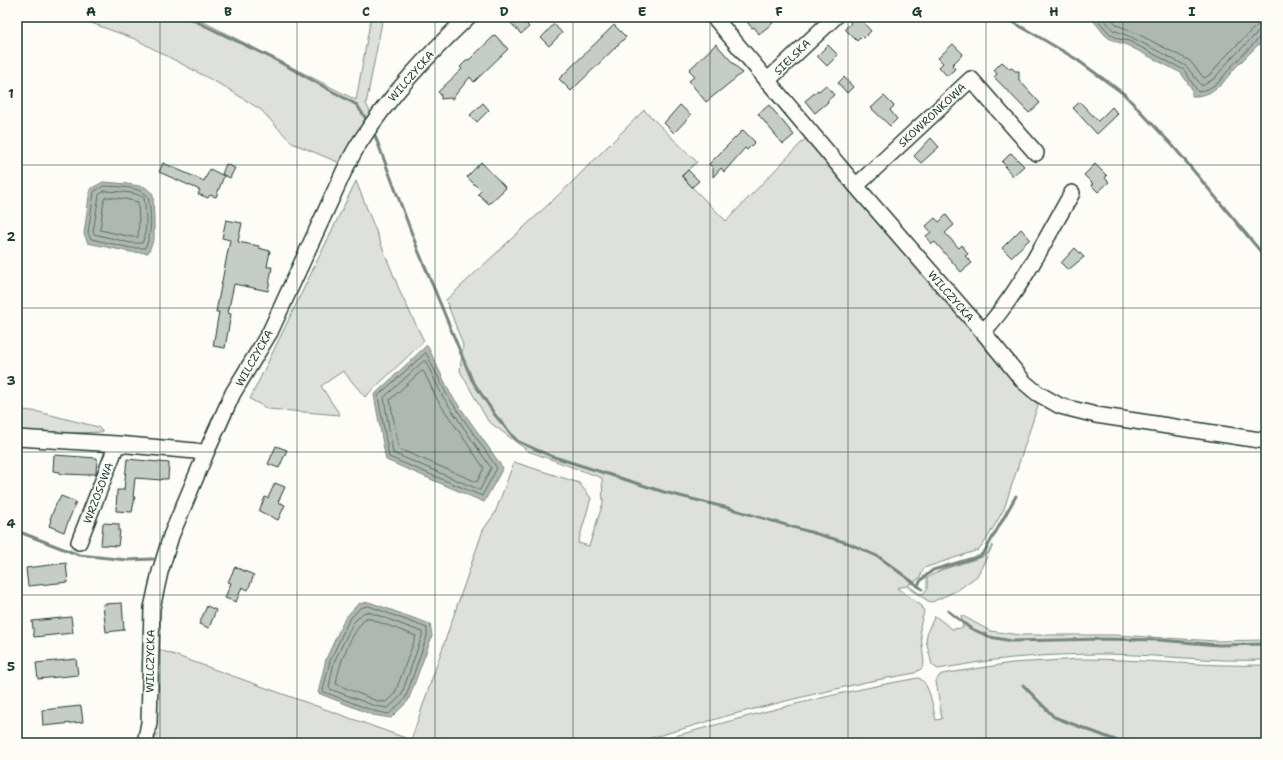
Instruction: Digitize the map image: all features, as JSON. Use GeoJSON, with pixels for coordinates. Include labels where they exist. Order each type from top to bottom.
{"type":"FeatureCollection","features":[{"type":"Feature","properties":{"kind":"street","name":"WILCZYCKA"},"geometry":{"type":"LineString","coordinates":[[146,743],[149,723],[152,608],[160,572],[171,536],[206,453],[233,393],[270,332],[335,189],[359,143],[378,115],[418,67],[468,17]]}},
{"type":"Feature","properties":{"kind":"street","name":"WILCZYCKA"},"geometry":{"type":"LineString","coordinates":[[714,17],[1024,382],[1037,393],[1060,406],[1096,415],[1266,441]]}},
{"type":"Feature","properties":{"kind":"street","name":"SIELSKA"},"geometry":{"type":"LineString","coordinates":[[768,81],[835,17]]}},
{"type":"Feature","properties":{"kind":"street","name":"SKOWRONKOWA"},"geometry":{"type":"LineString","coordinates":[[856,186],[971,79],[1036,153]]}},
{"type":"Feature","properties":{"kind":"street"},"geometry":{"type":"LineString","coordinates":[[982,332],[992,323],[1039,252],[1072,193]]}},
{"type":"Feature","properties":{"kind":"street"},"geometry":{"type":"LineString","coordinates":[[17,438],[117,444],[206,453]]}},
{"type":"Feature","properties":{"kind":"street","name":"WRZOSOWA"},"geometry":{"type":"LineString","coordinates":[[79,542],[117,444]]}},
{"type":"Feature","properties":{"kind":"shaded area"},"geometry":{"type":"Polygon","coordinates":[[[75,17],[194,17],[356,100],[371,17],[383,17],[366,104],[371,113],[340,163],[292,143],[261,110],[225,87],[135,39],[75,17]]]}},
{"type":"Feature","properties":{"kind":"shaded area"},"geometry":{"type":"Polygon","coordinates":[[[644,110],[697,162],[681,176],[726,221],[807,137],[1038,405],[1004,509],[985,542],[978,550],[924,568],[919,579],[908,585],[918,593],[923,594],[927,589],[927,578],[941,570],[982,557],[993,545],[977,576],[958,590],[932,602],[928,601],[906,586],[897,588],[922,606],[924,612],[920,626],[924,663],[922,668],[915,673],[866,682],[798,698],[730,715],[634,743],[153,743],[156,735],[155,648],[411,740],[483,530],[495,513],[514,462],[579,483],[591,498],[578,543],[589,546],[603,503],[602,478],[528,451],[488,421],[460,371],[463,345],[446,300],[567,187],[644,110]]]}},
{"type":"Feature","properties":{"kind":"shaded area"},"geometry":{"type":"Polygon","coordinates":[[[356,181],[401,294],[424,341],[365,397],[343,371],[321,386],[340,415],[268,409],[250,399],[356,181]]]}},
{"type":"Feature","properties":{"kind":"shaded area"},"geometry":{"type":"Polygon","coordinates":[[[17,409],[39,412],[98,427],[103,432],[46,434],[17,433],[17,409]]]}},
{"type":"Feature","properties":{"kind":"shaded area"},"geometry":{"type":"Polygon","coordinates":[[[961,615],[990,631],[1020,635],[1115,635],[1216,641],[1266,640],[1266,660],[1226,660],[1108,654],[1072,654],[1004,659],[938,669],[932,665],[926,640],[928,630],[935,616],[952,629],[963,628],[961,615]]]}},
{"type":"Feature","properties":{"kind":"shaded area"},"geometry":{"type":"Polygon","coordinates":[[[1081,659],[1220,665],[1266,665],[1266,743],[650,743],[817,699],[918,678],[922,680],[928,690],[936,720],[942,719],[936,681],[942,674],[1012,663],[1081,659]]]}},
{"type":"Feature","properties":{"kind":"water"},"geometry":{"type":"Polygon","coordinates":[[[1089,17],[1266,17],[1266,37],[1234,69],[1222,84],[1209,93],[1192,96],[1192,89],[1181,73],[1127,45],[1108,38],[1089,17]]]}},
{"type":"Feature","properties":{"kind":"water"},"geometry":{"type":"Polygon","coordinates":[[[103,182],[145,187],[153,194],[154,239],[148,253],[130,252],[88,243],[84,234],[90,189],[103,182]]]}},
{"type":"Feature","properties":{"kind":"water"},"geometry":{"type":"Polygon","coordinates":[[[427,345],[450,393],[503,468],[484,502],[386,460],[374,395],[427,345]]]}},
{"type":"Feature","properties":{"kind":"water"},"geometry":{"type":"Polygon","coordinates":[[[369,602],[430,624],[432,636],[408,701],[391,718],[373,715],[318,693],[326,659],[345,618],[358,604],[369,602]]]}},
{"type":"Feature","properties":{"kind":"building"},"geometry":{"type":"Polygon","coordinates":[[[515,17],[534,17],[527,25],[529,27],[521,34],[510,22],[515,17]]]}},
{"type":"Feature","properties":{"kind":"building"},"geometry":{"type":"Polygon","coordinates":[[[753,17],[768,17],[773,23],[759,34],[754,27],[752,28],[747,22],[753,17]]]}},
{"type":"Feature","properties":{"kind":"building"},"geometry":{"type":"Polygon","coordinates":[[[845,17],[858,17],[871,31],[864,38],[862,36],[857,41],[845,29],[851,23],[845,17]]]}},
{"type":"Feature","properties":{"kind":"building"},"geometry":{"type":"Polygon","coordinates":[[[554,24],[562,33],[549,46],[541,38],[554,24]]]}},
{"type":"Feature","properties":{"kind":"building"},"geometry":{"type":"Polygon","coordinates":[[[614,25],[626,37],[571,91],[559,79],[614,25]]]}},
{"type":"Feature","properties":{"kind":"building"},"geometry":{"type":"Polygon","coordinates":[[[495,35],[508,49],[474,82],[470,77],[452,99],[441,99],[441,95],[438,92],[462,69],[460,67],[468,59],[469,60],[495,35]]]}},
{"type":"Feature","properties":{"kind":"building"},"geometry":{"type":"Polygon","coordinates":[[[716,44],[742,73],[706,102],[689,81],[695,76],[689,70],[716,44]]]}},
{"type":"Feature","properties":{"kind":"building"},"geometry":{"type":"Polygon","coordinates":[[[953,44],[963,54],[952,65],[955,69],[947,76],[939,67],[943,63],[938,58],[953,44]]]}},
{"type":"Feature","properties":{"kind":"building"},"geometry":{"type":"Polygon","coordinates":[[[828,45],[838,55],[827,66],[817,56],[828,45]]]}},
{"type":"Feature","properties":{"kind":"building"},"geometry":{"type":"Polygon","coordinates":[[[1002,62],[1010,69],[1012,68],[1015,71],[1019,71],[1019,80],[1040,103],[1029,113],[994,77],[997,74],[994,70],[1002,62]]]}},
{"type":"Feature","properties":{"kind":"building"},"geometry":{"type":"Polygon","coordinates":[[[844,77],[853,87],[847,93],[838,83],[844,77]]]}},
{"type":"Feature","properties":{"kind":"building"},"geometry":{"type":"Polygon","coordinates":[[[826,85],[834,95],[815,113],[805,101],[826,85]]]}},
{"type":"Feature","properties":{"kind":"building"},"geometry":{"type":"Polygon","coordinates":[[[884,96],[894,106],[890,110],[897,119],[890,126],[871,108],[884,96]]]}},
{"type":"Feature","properties":{"kind":"building"},"geometry":{"type":"Polygon","coordinates":[[[1080,102],[1098,121],[1112,107],[1118,114],[1097,134],[1073,108],[1080,102]]]}},
{"type":"Feature","properties":{"kind":"building"},"geometry":{"type":"Polygon","coordinates":[[[483,103],[489,110],[477,122],[470,115],[483,103]]]}},
{"type":"Feature","properties":{"kind":"building"},"geometry":{"type":"Polygon","coordinates":[[[680,105],[691,115],[674,133],[664,123],[680,105]]]}},
{"type":"Feature","properties":{"kind":"building"},"geometry":{"type":"Polygon","coordinates":[[[769,105],[794,135],[783,144],[758,114],[769,105]]]}},
{"type":"Feature","properties":{"kind":"building"},"geometry":{"type":"Polygon","coordinates":[[[743,130],[755,142],[747,150],[745,148],[724,172],[721,168],[713,177],[713,168],[709,164],[743,130]]]}},
{"type":"Feature","properties":{"kind":"building"},"geometry":{"type":"Polygon","coordinates":[[[931,138],[939,147],[921,163],[914,156],[931,138]]]}},
{"type":"Feature","properties":{"kind":"building"},"geometry":{"type":"Polygon","coordinates":[[[1011,153],[1024,166],[1013,176],[1002,162],[1011,153]]]}},
{"type":"Feature","properties":{"kind":"building"},"geometry":{"type":"Polygon","coordinates":[[[481,162],[506,188],[489,204],[478,194],[481,191],[467,177],[481,162]]]}},
{"type":"Feature","properties":{"kind":"building"},"geometry":{"type":"Polygon","coordinates":[[[163,163],[204,181],[210,169],[224,176],[216,197],[210,195],[208,198],[198,194],[200,190],[159,172],[163,163]]]}},
{"type":"Feature","properties":{"kind":"building"},"geometry":{"type":"Polygon","coordinates":[[[226,164],[235,168],[230,178],[222,174],[226,164]]]}},
{"type":"Feature","properties":{"kind":"building"},"geometry":{"type":"Polygon","coordinates":[[[1095,164],[1107,176],[1105,178],[1109,182],[1098,192],[1091,185],[1093,184],[1084,175],[1095,164]]]}},
{"type":"Feature","properties":{"kind":"building"},"geometry":{"type":"Polygon","coordinates":[[[688,170],[699,181],[692,187],[682,176],[688,170]]]}},
{"type":"Feature","properties":{"kind":"building"},"geometry":{"type":"Polygon","coordinates":[[[946,215],[954,225],[945,233],[959,248],[962,245],[968,254],[965,256],[972,263],[961,272],[935,242],[932,244],[926,236],[931,232],[926,226],[935,218],[939,222],[946,215]]]}},
{"type":"Feature","properties":{"kind":"building"},"geometry":{"type":"Polygon","coordinates":[[[226,220],[242,223],[238,242],[259,246],[259,248],[270,251],[267,267],[272,267],[268,291],[234,284],[228,313],[231,314],[225,348],[213,346],[219,312],[216,312],[230,240],[222,238],[226,220]]]}},
{"type":"Feature","properties":{"kind":"building"},"geometry":{"type":"Polygon","coordinates":[[[1021,229],[1030,239],[1011,257],[1002,248],[1021,229]]]}},
{"type":"Feature","properties":{"kind":"building"},"geometry":{"type":"Polygon","coordinates":[[[1075,248],[1084,257],[1068,270],[1061,263],[1075,248]]]}},
{"type":"Feature","properties":{"kind":"building"},"geometry":{"type":"Polygon","coordinates":[[[276,446],[287,450],[279,468],[268,464],[276,446]]]}},
{"type":"Feature","properties":{"kind":"building"},"geometry":{"type":"Polygon","coordinates":[[[54,455],[97,458],[96,474],[64,474],[53,471],[54,455]]]}},
{"type":"Feature","properties":{"kind":"building"},"geometry":{"type":"Polygon","coordinates":[[[127,459],[169,463],[168,479],[161,480],[135,478],[133,497],[135,497],[132,512],[116,511],[117,490],[124,490],[127,459]]]}},
{"type":"Feature","properties":{"kind":"building"},"geometry":{"type":"Polygon","coordinates":[[[275,483],[285,487],[278,502],[285,505],[278,520],[259,511],[265,497],[268,498],[275,483]]]}},
{"type":"Feature","properties":{"kind":"building"},"geometry":{"type":"Polygon","coordinates":[[[61,496],[76,502],[64,532],[49,526],[50,519],[61,496]]]}},
{"type":"Feature","properties":{"kind":"building"},"geometry":{"type":"Polygon","coordinates":[[[103,523],[119,524],[120,531],[118,546],[101,545],[103,523]]]}},
{"type":"Feature","properties":{"kind":"building"},"geometry":{"type":"Polygon","coordinates":[[[66,563],[68,582],[28,586],[26,568],[66,563]]]}},
{"type":"Feature","properties":{"kind":"building"},"geometry":{"type":"Polygon","coordinates":[[[235,567],[254,575],[248,590],[242,587],[236,602],[225,598],[231,583],[228,582],[235,567]]]}},
{"type":"Feature","properties":{"kind":"building"},"geometry":{"type":"Polygon","coordinates":[[[122,603],[124,630],[106,632],[103,604],[122,603]]]}},
{"type":"Feature","properties":{"kind":"building"},"geometry":{"type":"Polygon","coordinates":[[[207,606],[216,610],[209,628],[199,624],[207,606]]]}},
{"type":"Feature","properties":{"kind":"building"},"geometry":{"type":"Polygon","coordinates":[[[71,617],[73,633],[34,637],[32,621],[71,617]]]}},
{"type":"Feature","properties":{"kind":"building"},"geometry":{"type":"Polygon","coordinates":[[[76,659],[78,675],[38,679],[36,663],[76,659]]]}},
{"type":"Feature","properties":{"kind":"building"},"geometry":{"type":"Polygon","coordinates":[[[81,706],[83,722],[43,726],[42,710],[81,706]]]}},
{"type":"Feature","properties":{"kind":"waterway"},"geometry":{"type":"LineString","coordinates":[[187,17],[274,59],[357,105],[366,119]]}},
{"type":"Feature","properties":{"kind":"waterway"},"geometry":{"type":"LineString","coordinates":[[1004,17],[1076,59],[1124,94],[1173,146],[1266,258]]}},
{"type":"Feature","properties":{"kind":"waterway"},"geometry":{"type":"LineString","coordinates":[[374,133],[418,250],[472,380],[495,415],[517,441],[551,456],[664,492],[728,508],[848,543],[879,557],[922,589]]}},
{"type":"Feature","properties":{"kind":"waterway"},"geometry":{"type":"LineString","coordinates":[[917,586],[922,579],[933,570],[980,556],[985,551],[1016,496]]}},
{"type":"Feature","properties":{"kind":"waterway"},"geometry":{"type":"LineString","coordinates":[[17,531],[79,555],[127,560],[153,559]]}},
{"type":"Feature","properties":{"kind":"waterway"},"geometry":{"type":"LineString","coordinates":[[948,611],[970,628],[990,637],[1012,641],[1103,639],[1159,640],[1219,645],[1266,644]]}},
{"type":"Feature","properties":{"kind":"waterway"},"geometry":{"type":"LineString","coordinates":[[1023,685],[1054,717],[1123,743]]}}]}
